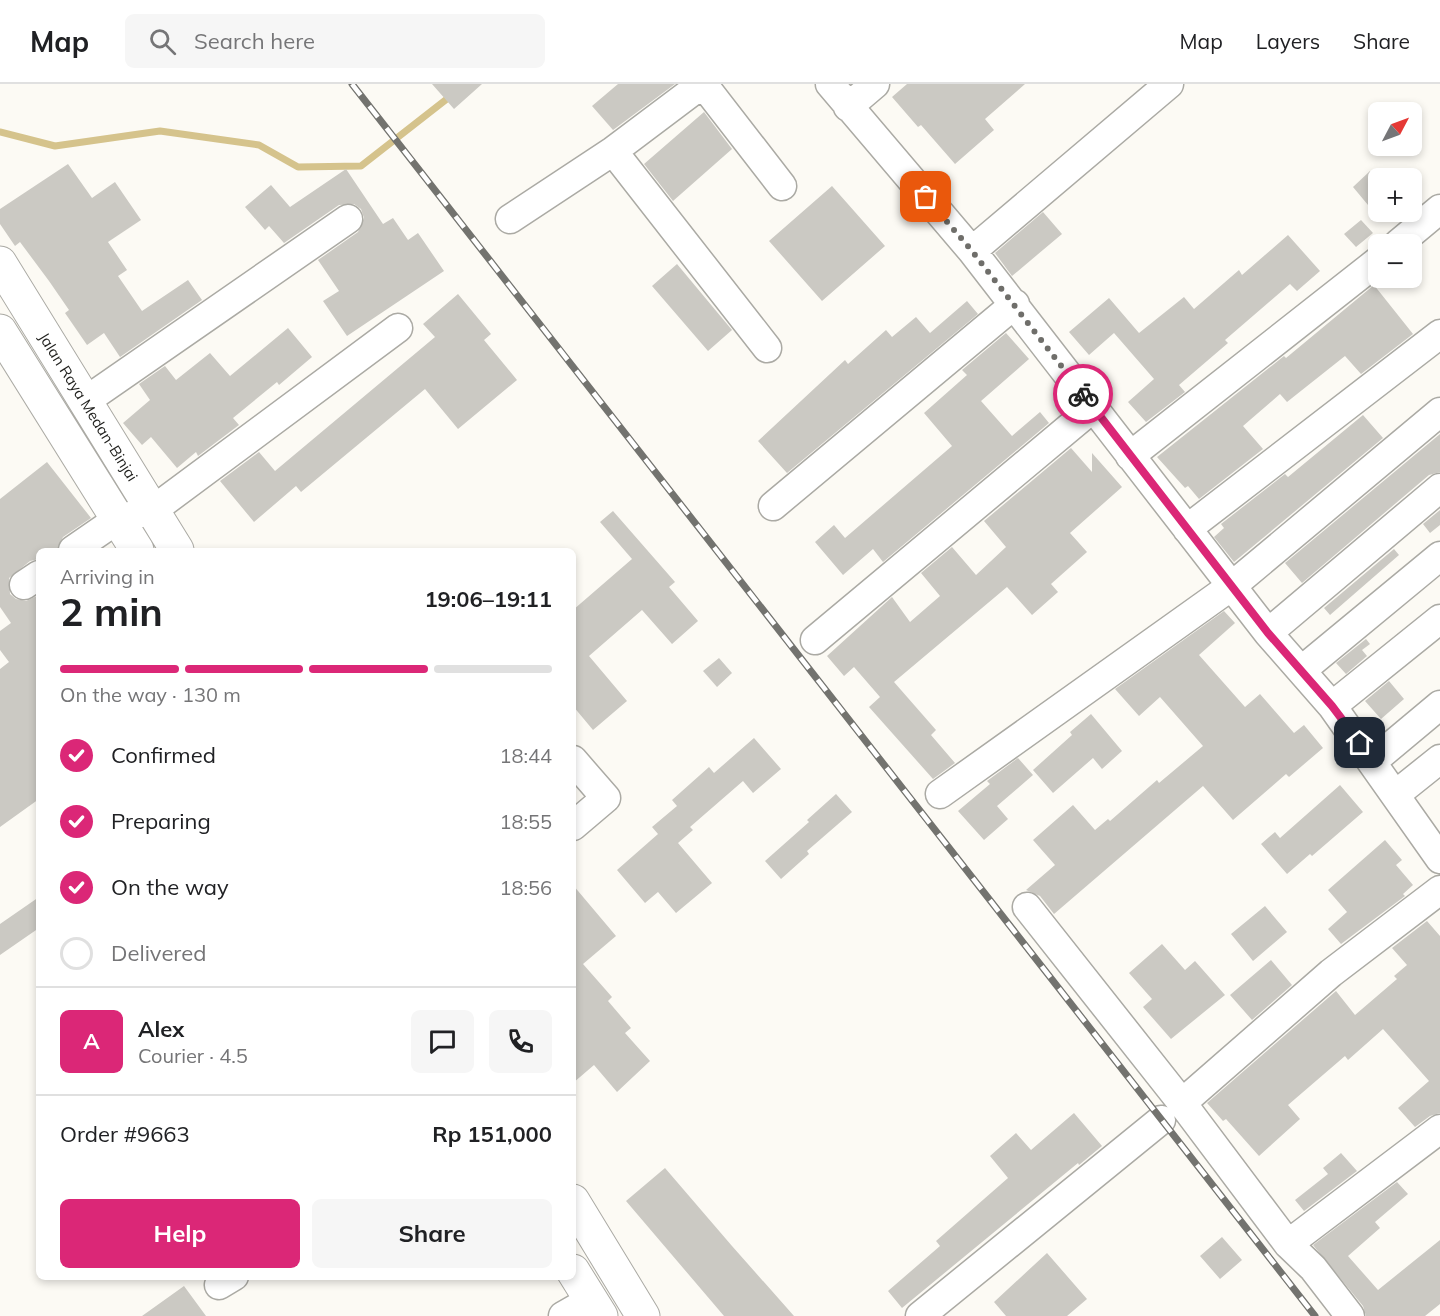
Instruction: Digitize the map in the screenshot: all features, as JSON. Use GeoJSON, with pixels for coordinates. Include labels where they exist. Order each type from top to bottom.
{"type":"FeatureCollection","features":[{"type":"Feature","properties":{"kind":"main road","name":"Jalan Raya Medan-Binjai"},"geometry":{"type":"LineString","coordinates":[[0,263],[176,548]]}},
{"type":"Feature","properties":{"kind":"main road"},"geometry":{"type":"LineString","coordinates":[[0,331],[136,548]]}},
{"type":"Feature","properties":{"kind":"main road"},"geometry":{"type":"LineString","coordinates":[[576,1206],[643,1316]]}},
{"type":"Feature","properties":{"kind":"main road"},"geometry":{"type":"LineString","coordinates":[[576,1276],[596,1308]]}},
{"type":"Feature","properties":{"kind":"street"},"geometry":{"type":"LineString","coordinates":[[510,219],[613,151],[703,84],[782,186]]}},
{"type":"Feature","properties":{"kind":"street"},"geometry":{"type":"LineString","coordinates":[[830,84],[1015,304],[1268,633],[1332,706],[1440,859]]}},
{"type":"Feature","properties":{"kind":"street"},"geometry":{"type":"LineString","coordinates":[[848,107],[875,84]]}},
{"type":"Feature","properties":{"kind":"street"},"geometry":{"type":"LineString","coordinates":[[972,251],[1169,84]]}},
{"type":"Feature","properties":{"kind":"street"},"geometry":{"type":"LineString","coordinates":[[613,151],[767,348]]}},
{"type":"Feature","properties":{"kind":"street"},"geometry":{"type":"LineString","coordinates":[[1410,234],[1440,210]]}},
{"type":"Feature","properties":{"kind":"street"},"geometry":{"type":"LineString","coordinates":[[84,402],[348,219]]}},
{"type":"Feature","properties":{"kind":"street"},"geometry":{"type":"LineString","coordinates":[[1130,456],[1368,269]]}},
{"type":"Feature","properties":{"kind":"street"},"geometry":{"type":"LineString","coordinates":[[773,506],[1015,304]]}},
{"type":"Feature","properties":{"kind":"street"},"geometry":{"type":"LineString","coordinates":[[76,548],[118,519],[153,510],[398,328]]}},
{"type":"Feature","properties":{"kind":"street"},"geometry":{"type":"LineString","coordinates":[[1187,529],[1440,334]]}},
{"type":"Feature","properties":{"kind":"street"},"geometry":{"type":"LineString","coordinates":[[815,640],[1094,407]]}},
{"type":"Feature","properties":{"kind":"street"},"geometry":{"type":"LineString","coordinates":[[940,794],[1233,585],[1440,412]]}},
{"type":"Feature","properties":{"kind":"street"},"geometry":{"type":"LineString","coordinates":[[1268,633],[1440,488]]}},
{"type":"Feature","properties":{"kind":"street"},"geometry":{"type":"LineString","coordinates":[[1302,670],[1440,556]]}},
{"type":"Feature","properties":{"kind":"street"},"geometry":{"type":"LineString","coordinates":[[1332,706],[1440,619]]}},
{"type":"Feature","properties":{"kind":"street"},"geometry":{"type":"LineString","coordinates":[[1373,761],[1440,705]]}},
{"type":"Feature","properties":{"kind":"street"},"geometry":{"type":"LineString","coordinates":[[1395,795],[1440,759]]}},
{"type":"Feature","properties":{"kind":"street"},"geometry":{"type":"LineString","coordinates":[[576,763],[606,798],[576,823]]}},
{"type":"Feature","properties":{"kind":"street"},"geometry":{"type":"LineString","coordinates":[[920,1316],[1171,1111],[1331,973],[1440,890]]}},
{"type":"Feature","properties":{"kind":"street"},"geometry":{"type":"LineString","coordinates":[[1027,908],[1171,1111],[1288,1244],[1313,1268],[1350,1316]]}},
{"type":"Feature","properties":{"kind":"street"},"geometry":{"type":"LineString","coordinates":[[1288,1244],[1440,1129]]}},
{"type":"Feature","properties":{"kind":"street"},"geometry":{"type":"LineString","coordinates":[[563,1316],[596,1308]]}},
{"type":"Feature","properties":{"kind":"building"},"geometry":{"type":"Polygon","coordinates":[[[432,84],[482,84],[454,109],[432,84]]]}},
{"type":"Feature","properties":{"kind":"building"},"geometry":{"type":"Polygon","coordinates":[[[618,84],[675,84],[613,130],[592,106],[618,84]]]}},
{"type":"Feature","properties":{"kind":"building"},"geometry":{"type":"Polygon","coordinates":[[[907,84],[1025,84],[985,119],[994,130],[955,164],[921,125],[918,127],[892,97],[907,84]]]}},
{"type":"Feature","properties":{"kind":"building"},"geometry":{"type":"Polygon","coordinates":[[[704,112],[732,149],[673,201],[644,164],[704,112]]]}},
{"type":"Feature","properties":{"kind":"building"},"geometry":{"type":"Polygon","coordinates":[[[68,164],[92,198],[115,182],[141,220],[108,242],[127,270],[118,276],[142,311],[188,280],[202,300],[120,357],[104,333],[87,345],[65,313],[69,310],[49,281],[20,242],[15,246],[0,224],[0,209],[68,164]]]}},
{"type":"Feature","properties":{"kind":"building"},"geometry":{"type":"Polygon","coordinates":[[[346,169],[383,224],[393,218],[408,240],[418,233],[444,271],[347,336],[323,301],[339,291],[318,260],[358,232],[364,218],[361,209],[354,204],[339,205],[284,243],[269,226],[265,230],[245,207],[271,185],[290,207],[346,169]]]}},
{"type":"Feature","properties":{"kind":"building"},"geometry":{"type":"Polygon","coordinates":[[[1368,173],[1368,205],[1353,187],[1368,173]]]}},
{"type":"Feature","properties":{"kind":"building"},"geometry":{"type":"Polygon","coordinates":[[[832,186],[885,246],[822,301],[769,241],[832,186]]]}},
{"type":"Feature","properties":{"kind":"building"},"geometry":{"type":"Polygon","coordinates":[[[1043,212],[1062,234],[1012,276],[995,253],[1043,212]]]}},
{"type":"Feature","properties":{"kind":"building"},"geometry":{"type":"Polygon","coordinates":[[[1361,220],[1373,233],[1368,234],[1368,237],[1356,247],[1344,234],[1361,220]]]}},
{"type":"Feature","properties":{"kind":"building"},"geometry":{"type":"Polygon","coordinates":[[[1288,235],[1320,271],[1297,291],[1290,284],[1225,340],[1228,343],[1179,385],[1185,392],[1146,422],[1128,402],[1154,379],[1114,333],[1089,355],[1069,332],[1109,298],[1139,333],[1184,297],[1194,309],[1239,270],[1242,275],[1288,235]]]}},
{"type":"Feature","properties":{"kind":"building"},"geometry":{"type":"Polygon","coordinates":[[[677,264],[732,330],[708,351],[652,286],[677,264]]]}},
{"type":"Feature","properties":{"kind":"building"},"geometry":{"type":"Polygon","coordinates":[[[1370,288],[1376,288],[1413,334],[1361,374],[1345,356],[1287,402],[1280,394],[1243,426],[1263,449],[1199,499],[1188,486],[1185,488],[1157,457],[1284,356],[1286,358],[1370,288]]]}},
{"type":"Feature","properties":{"kind":"building"},"geometry":{"type":"Polygon","coordinates":[[[458,294],[491,334],[484,340],[517,380],[458,429],[425,389],[301,492],[296,486],[254,522],[220,481],[259,452],[275,471],[435,337],[423,324],[458,294]]]}},
{"type":"Feature","properties":{"kind":"building"},"geometry":{"type":"Polygon","coordinates":[[[967,301],[978,314],[787,473],[758,441],[845,360],[848,364],[886,330],[892,337],[916,317],[930,333],[967,301]]]}},
{"type":"Feature","properties":{"kind":"building"},"geometry":{"type":"Polygon","coordinates":[[[288,328],[312,357],[279,385],[277,382],[233,418],[239,425],[198,456],[196,452],[177,468],[151,437],[142,445],[123,423],[150,400],[139,384],[165,366],[176,380],[210,353],[230,376],[288,328]]]}},
{"type":"Feature","properties":{"kind":"building"},"geometry":{"type":"Polygon","coordinates":[[[1006,333],[1029,359],[981,401],[1012,436],[1040,412],[1049,423],[883,562],[873,549],[843,575],[815,542],[834,525],[845,538],[952,446],[924,413],[967,375],[962,370],[1006,333]]]}},
{"type":"Feature","properties":{"kind":"building"},"geometry":{"type":"Polygon","coordinates":[[[1363,415],[1383,438],[1234,562],[1214,537],[1224,528],[1221,524],[1285,474],[1288,477],[1363,415]]]}},
{"type":"Feature","properties":{"kind":"building"},"geometry":{"type":"Polygon","coordinates":[[[1440,434],[1440,472],[1429,475],[1302,583],[1285,563],[1440,434]]]}},
{"type":"Feature","properties":{"kind":"building"},"geometry":{"type":"Polygon","coordinates":[[[1071,448],[1092,472],[1092,453],[1122,487],[1070,533],[1087,552],[1051,584],[1058,592],[1032,615],[1007,587],[894,682],[936,730],[931,735],[955,763],[933,779],[869,707],[880,697],[854,667],[844,676],[827,656],[892,597],[910,622],[940,596],[921,573],[952,547],[976,575],[1006,547],[984,521],[1071,448]]]}},
{"type":"Feature","properties":{"kind":"building"},"geometry":{"type":"Polygon","coordinates":[[[47,462],[91,518],[63,537],[58,548],[36,548],[36,560],[30,561],[9,578],[10,594],[16,599],[26,601],[36,596],[36,801],[0,827],[0,669],[9,662],[0,650],[0,631],[11,623],[0,607],[0,499],[47,462]]]}},
{"type":"Feature","properties":{"kind":"building"},"geometry":{"type":"Polygon","coordinates":[[[1440,510],[1440,525],[1430,533],[1423,524],[1440,510]]]}},
{"type":"Feature","properties":{"kind":"building"},"geometry":{"type":"Polygon","coordinates":[[[613,511],[675,582],[669,587],[698,621],[672,644],[642,610],[589,656],[627,701],[593,730],[576,710],[576,607],[632,559],[600,522],[613,511]]]}},
{"type":"Feature","properties":{"kind":"building"},"geometry":{"type":"Polygon","coordinates":[[[1394,549],[1399,555],[1330,615],[1324,608],[1394,549]]]}},
{"type":"Feature","properties":{"kind":"building"},"geometry":{"type":"Polygon","coordinates":[[[1224,611],[1235,623],[1199,655],[1245,707],[1260,694],[1294,733],[1304,725],[1323,748],[1289,777],[1286,774],[1233,820],[1203,786],[1054,914],[1040,896],[1026,890],[1055,865],[1033,840],[1073,805],[1095,830],[1108,819],[1110,821],[1157,780],[1159,783],[1203,746],[1160,697],[1139,716],[1115,689],[1224,611]]]}},
{"type":"Feature","properties":{"kind":"building"},"geometry":{"type":"Polygon","coordinates":[[[1366,639],[1370,644],[1362,650],[1367,656],[1346,674],[1336,663],[1366,639]]]}},
{"type":"Feature","properties":{"kind":"building"},"geometry":{"type":"Polygon","coordinates":[[[719,658],[732,673],[717,687],[703,671],[719,658]]]}},
{"type":"Feature","properties":{"kind":"building"},"geometry":{"type":"Polygon","coordinates":[[[1389,681],[1404,699],[1381,719],[1365,701],[1389,681]]]}},
{"type":"Feature","properties":{"kind":"building"},"geometry":{"type":"Polygon","coordinates":[[[1091,714],[1122,751],[1102,769],[1093,758],[1053,793],[1033,770],[1072,735],[1070,732],[1091,714]]]}},
{"type":"Feature","properties":{"kind":"building"},"geometry":{"type":"Polygon","coordinates":[[[754,738],[781,769],[753,793],[743,781],[690,827],[693,830],[678,843],[712,883],[676,913],[658,892],[645,903],[617,870],[658,834],[652,827],[677,806],[672,800],[709,767],[714,773],[754,738]]]}},
{"type":"Feature","properties":{"kind":"building"},"geometry":{"type":"Polygon","coordinates":[[[1018,758],[1033,775],[997,806],[1008,819],[984,840],[958,811],[990,784],[987,781],[1018,758]]]}},
{"type":"Feature","properties":{"kind":"building"},"geometry":{"type":"Polygon","coordinates":[[[1340,785],[1363,812],[1312,856],[1310,854],[1287,874],[1261,844],[1275,832],[1280,838],[1340,785]]]}},
{"type":"Feature","properties":{"kind":"building"},"geometry":{"type":"Polygon","coordinates":[[[836,794],[852,812],[807,851],[809,854],[781,879],[765,861],[809,822],[807,820],[836,794]]]}},
{"type":"Feature","properties":{"kind":"building"},"geometry":{"type":"Polygon","coordinates":[[[1385,840],[1402,860],[1396,865],[1413,885],[1403,894],[1405,896],[1341,944],[1328,929],[1347,912],[1328,890],[1385,840]]]}},
{"type":"Feature","properties":{"kind":"building"},"geometry":{"type":"Polygon","coordinates":[[[576,889],[616,936],[583,964],[612,997],[608,1001],[631,1028],[625,1033],[650,1061],[617,1092],[594,1065],[576,1080],[576,889]]]}},
{"type":"Feature","properties":{"kind":"building"},"geometry":{"type":"Polygon","coordinates":[[[36,899],[36,930],[0,955],[0,924],[36,899]]]}},
{"type":"Feature","properties":{"kind":"building"},"geometry":{"type":"Polygon","coordinates":[[[1265,906],[1287,932],[1253,961],[1231,934],[1265,906]]]}},
{"type":"Feature","properties":{"kind":"building"},"geometry":{"type":"Polygon","coordinates":[[[1427,921],[1440,936],[1440,1113],[1430,1116],[1415,1127],[1398,1108],[1429,1081],[1383,1029],[1348,1060],[1345,1056],[1288,1105],[1300,1119],[1259,1156],[1226,1119],[1223,1121],[1207,1103],[1336,991],[1355,1015],[1397,979],[1394,976],[1407,965],[1392,948],[1427,921]]]}},
{"type":"Feature","properties":{"kind":"building"},"geometry":{"type":"Polygon","coordinates":[[[1162,944],[1185,970],[1195,961],[1225,995],[1171,1039],[1143,1007],[1152,999],[1129,973],[1162,944]]]}},
{"type":"Feature","properties":{"kind":"building"},"geometry":{"type":"Polygon","coordinates":[[[1271,960],[1292,985],[1252,1020],[1230,995],[1271,960]]]}},
{"type":"Feature","properties":{"kind":"building"},"geometry":{"type":"Polygon","coordinates":[[[1074,1113],[1102,1146],[1079,1165],[1078,1163],[902,1308],[888,1291],[940,1246],[936,1241],[1008,1178],[990,1156],[1016,1133],[1031,1150],[1074,1113]]]}},
{"type":"Feature","properties":{"kind":"building"},"geometry":{"type":"Polygon","coordinates":[[[1341,1153],[1357,1171],[1304,1211],[1295,1200],[1328,1174],[1323,1168],[1341,1153]]]}},
{"type":"Feature","properties":{"kind":"building"},"geometry":{"type":"Polygon","coordinates":[[[665,1168],[794,1316],[724,1316],[626,1201],[665,1168]]]}},
{"type":"Feature","properties":{"kind":"building"},"geometry":{"type":"Polygon","coordinates":[[[1397,1182],[1408,1194],[1375,1222],[1380,1228],[1348,1256],[1378,1290],[1440,1240],[1440,1304],[1425,1316],[1366,1316],[1363,1306],[1313,1245],[1397,1182]]]}},
{"type":"Feature","properties":{"kind":"building"},"geometry":{"type":"Polygon","coordinates":[[[1222,1237],[1242,1260],[1220,1279],[1200,1256],[1222,1237]]]}},
{"type":"Feature","properties":{"kind":"building"},"geometry":{"type":"Polygon","coordinates":[[[1047,1253],[1087,1299],[1067,1316],[1006,1316],[994,1302],[1047,1253]]]}},
{"type":"Feature","properties":{"kind":"building"},"geometry":{"type":"Polygon","coordinates":[[[184,1286],[206,1316],[142,1316],[184,1286]]]}},
{"type":"Feature","properties":{"kind":"waterway"},"geometry":{"type":"LineString","coordinates":[[0,132],[55,146],[160,131],[259,145],[298,167],[361,166],[466,84]]}},
{"type":"Feature","properties":{"kind":"railway"},"geometry":{"type":"LineString","coordinates":[[352,84],[1315,1316]]}},
{"type":"Feature","properties":{"kind":"way so far"},"geometry":{"type":"LineString","coordinates":[[926,197],[1015,304],[1083,394]]}},
{"type":"Feature","properties":{"kind":"route"},"geometry":{"type":"LineString","coordinates":[[1083,394],[1268,633],[1302,670],[1360,743]]}}]}
